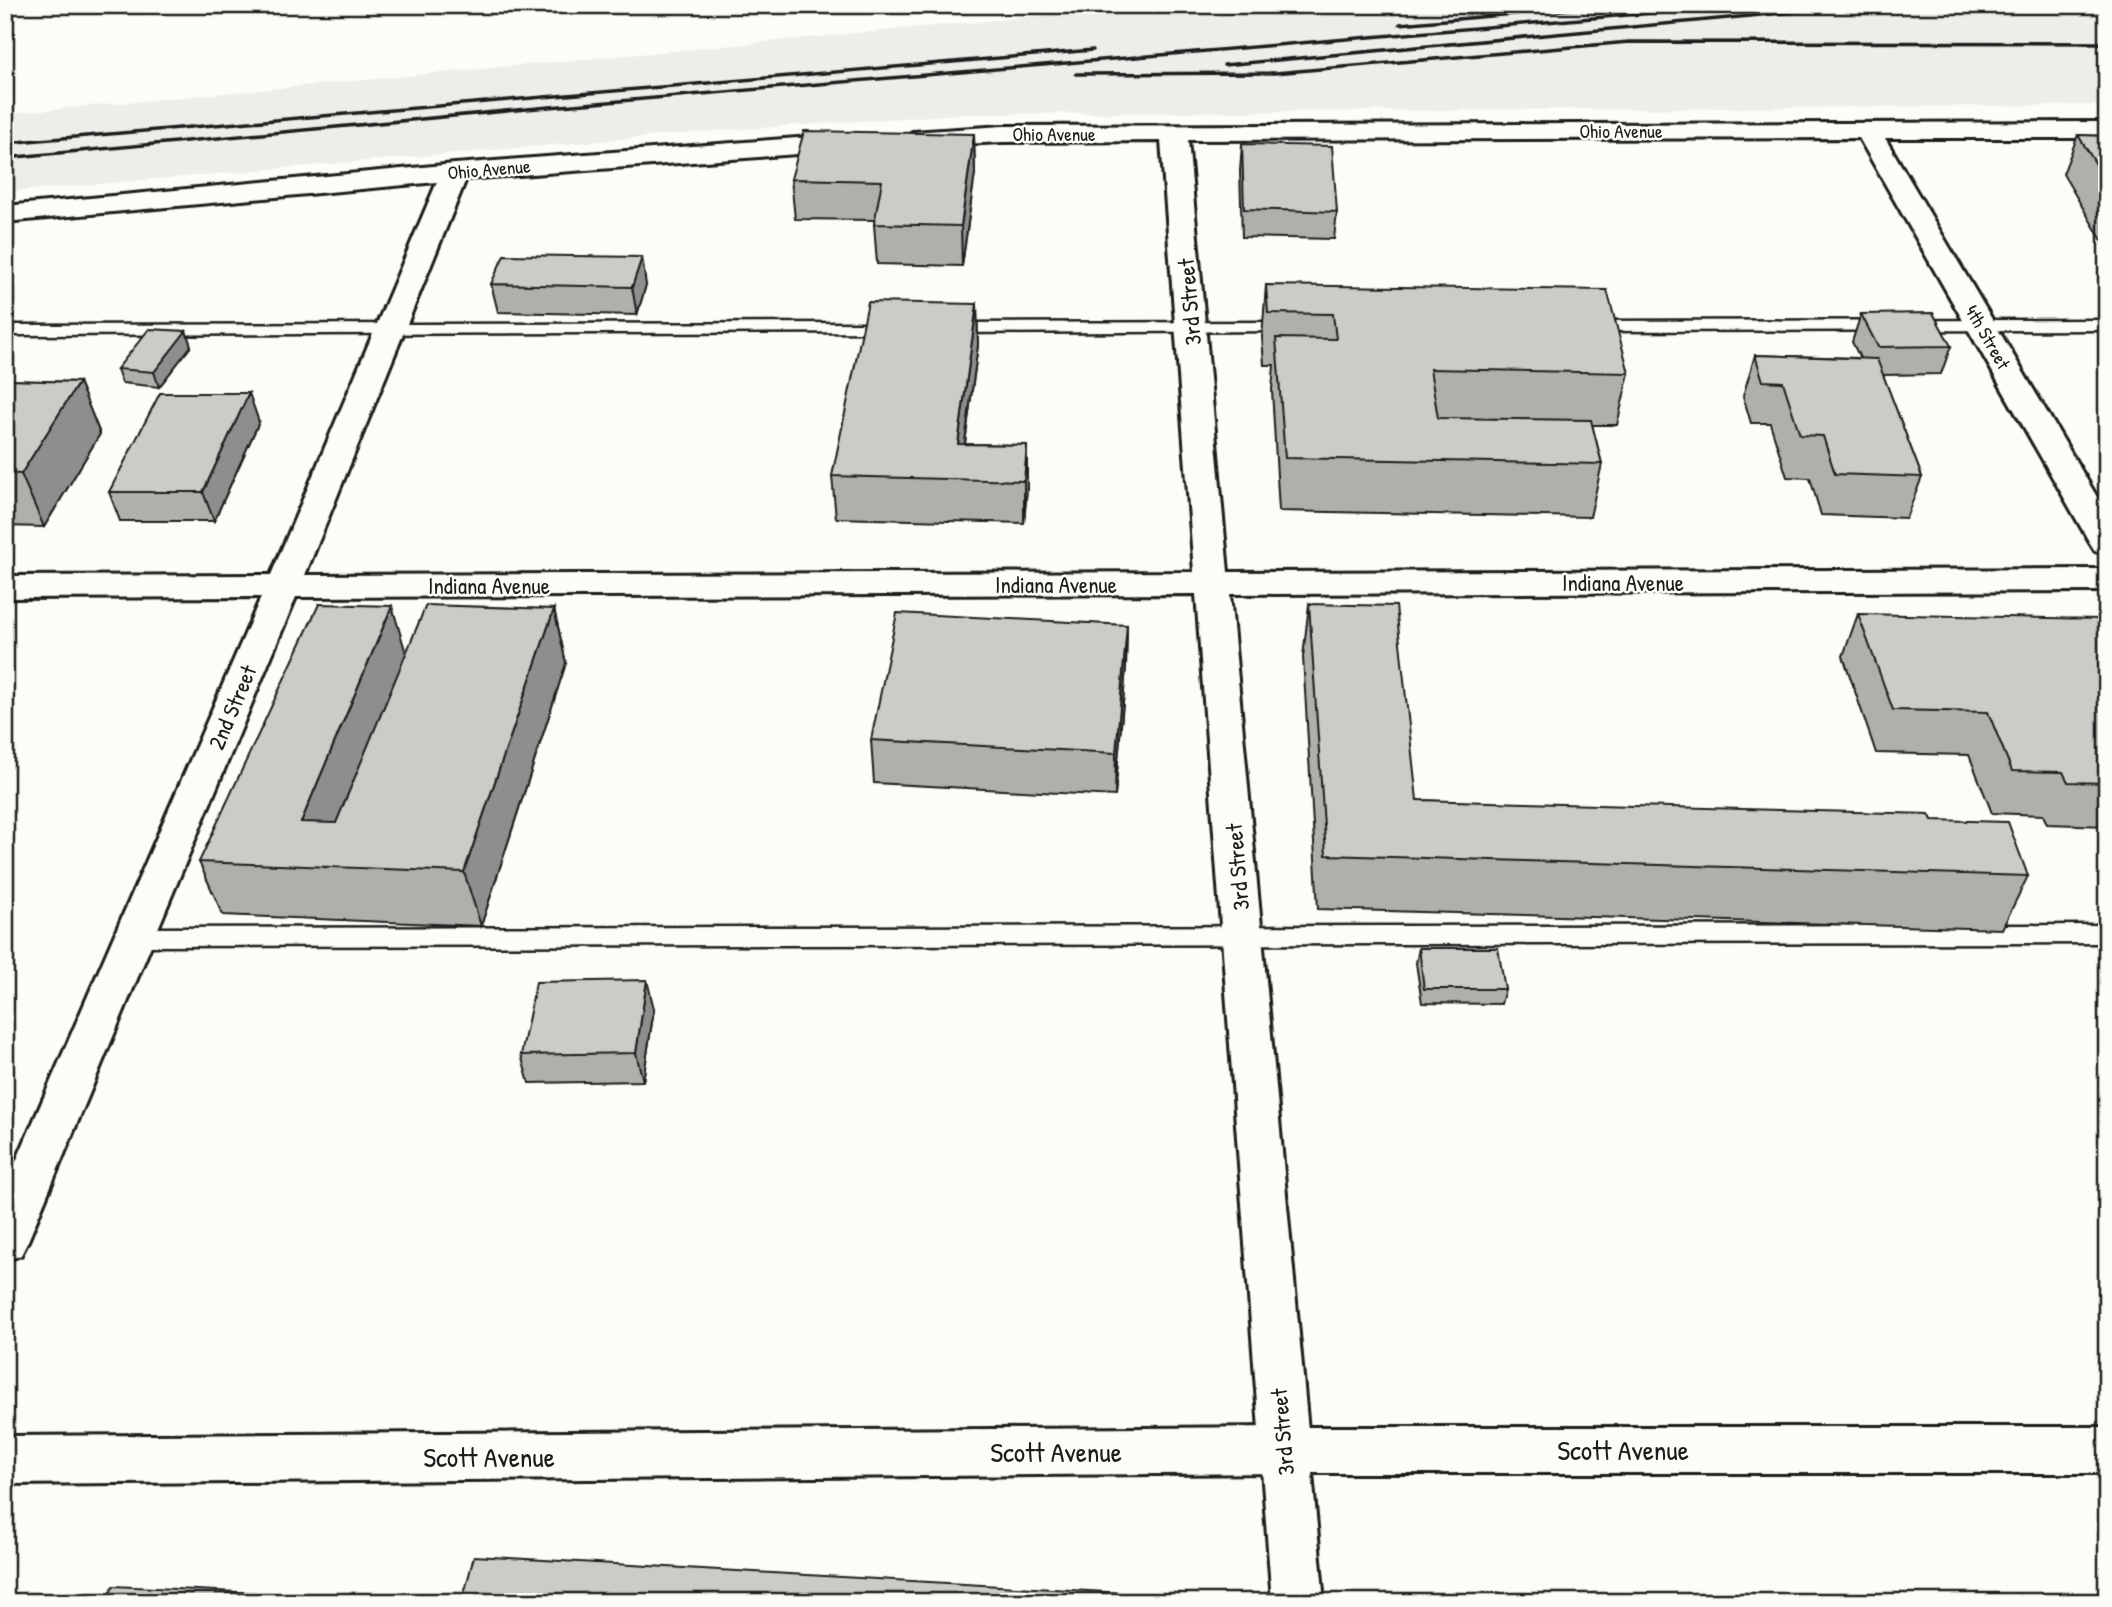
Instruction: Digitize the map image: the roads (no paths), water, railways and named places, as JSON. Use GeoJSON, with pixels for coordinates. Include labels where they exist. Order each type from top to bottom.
{"type":"FeatureCollection","features":[{"type":"Feature","properties":{"kind":"street","name":"Ohio Avenue"},"geometry":{"type":"LineString","coordinates":[[5,214],[455,172],[886,140],[1003,134],[2107,130]]}},
{"type":"Feature","properties":{"kind":"street","name":"4th Street"},"geometry":{"type":"LineString","coordinates":[[1868,131],[2107,543]]}},
{"type":"Feature","properties":{"kind":"street","name":"3rd Street"},"geometry":{"type":"LineString","coordinates":[[1174,133],[1298,1602]]}},
{"type":"Feature","properties":{"kind":"street","name":"2nd Street"},"geometry":{"type":"LineString","coordinates":[[5,1241],[284,585],[455,172]]}},
{"type":"Feature","properties":{"kind":"street","name":"Indiana Avenue"},"geometry":{"type":"LineString","coordinates":[[5,587],[2107,580]]}},
{"type":"Feature","properties":{"kind":"street","name":"Scott Avenue"},"geometry":{"type":"LineString","coordinates":[[5,1460],[1284,1450],[2107,1450]]}},
{"type":"Feature","properties":{"kind":"lane"},"geometry":{"type":"LineString","coordinates":[[1565,327],[2107,325]]}},
{"type":"Feature","properties":{"kind":"lane"},"geometry":{"type":"LineString","coordinates":[[5,330],[1316,327]]}},
{"type":"Feature","properties":{"kind":"lane"},"geometry":{"type":"LineString","coordinates":[[134,937],[2107,934]]}},
{"type":"Feature","properties":{"kind":"railway"},"geometry":{"type":"LineString","coordinates":[[1400,24],[1616,5]]}},
{"type":"Feature","properties":{"kind":"railway"},"geometry":{"type":"LineString","coordinates":[[5,158],[538,108],[1746,5]]}},
{"type":"Feature","properties":{"kind":"railway"},"geometry":{"type":"LineString","coordinates":[[1224,65],[1868,5]]}},
{"type":"Feature","properties":{"kind":"railway"},"geometry":{"type":"LineString","coordinates":[[1076,74],[1275,73],[1629,42],[2107,43]]}},
{"type":"Feature","properties":{"kind":"railway"},"geometry":{"type":"LineString","coordinates":[[5,143],[1093,50]]}}]}
